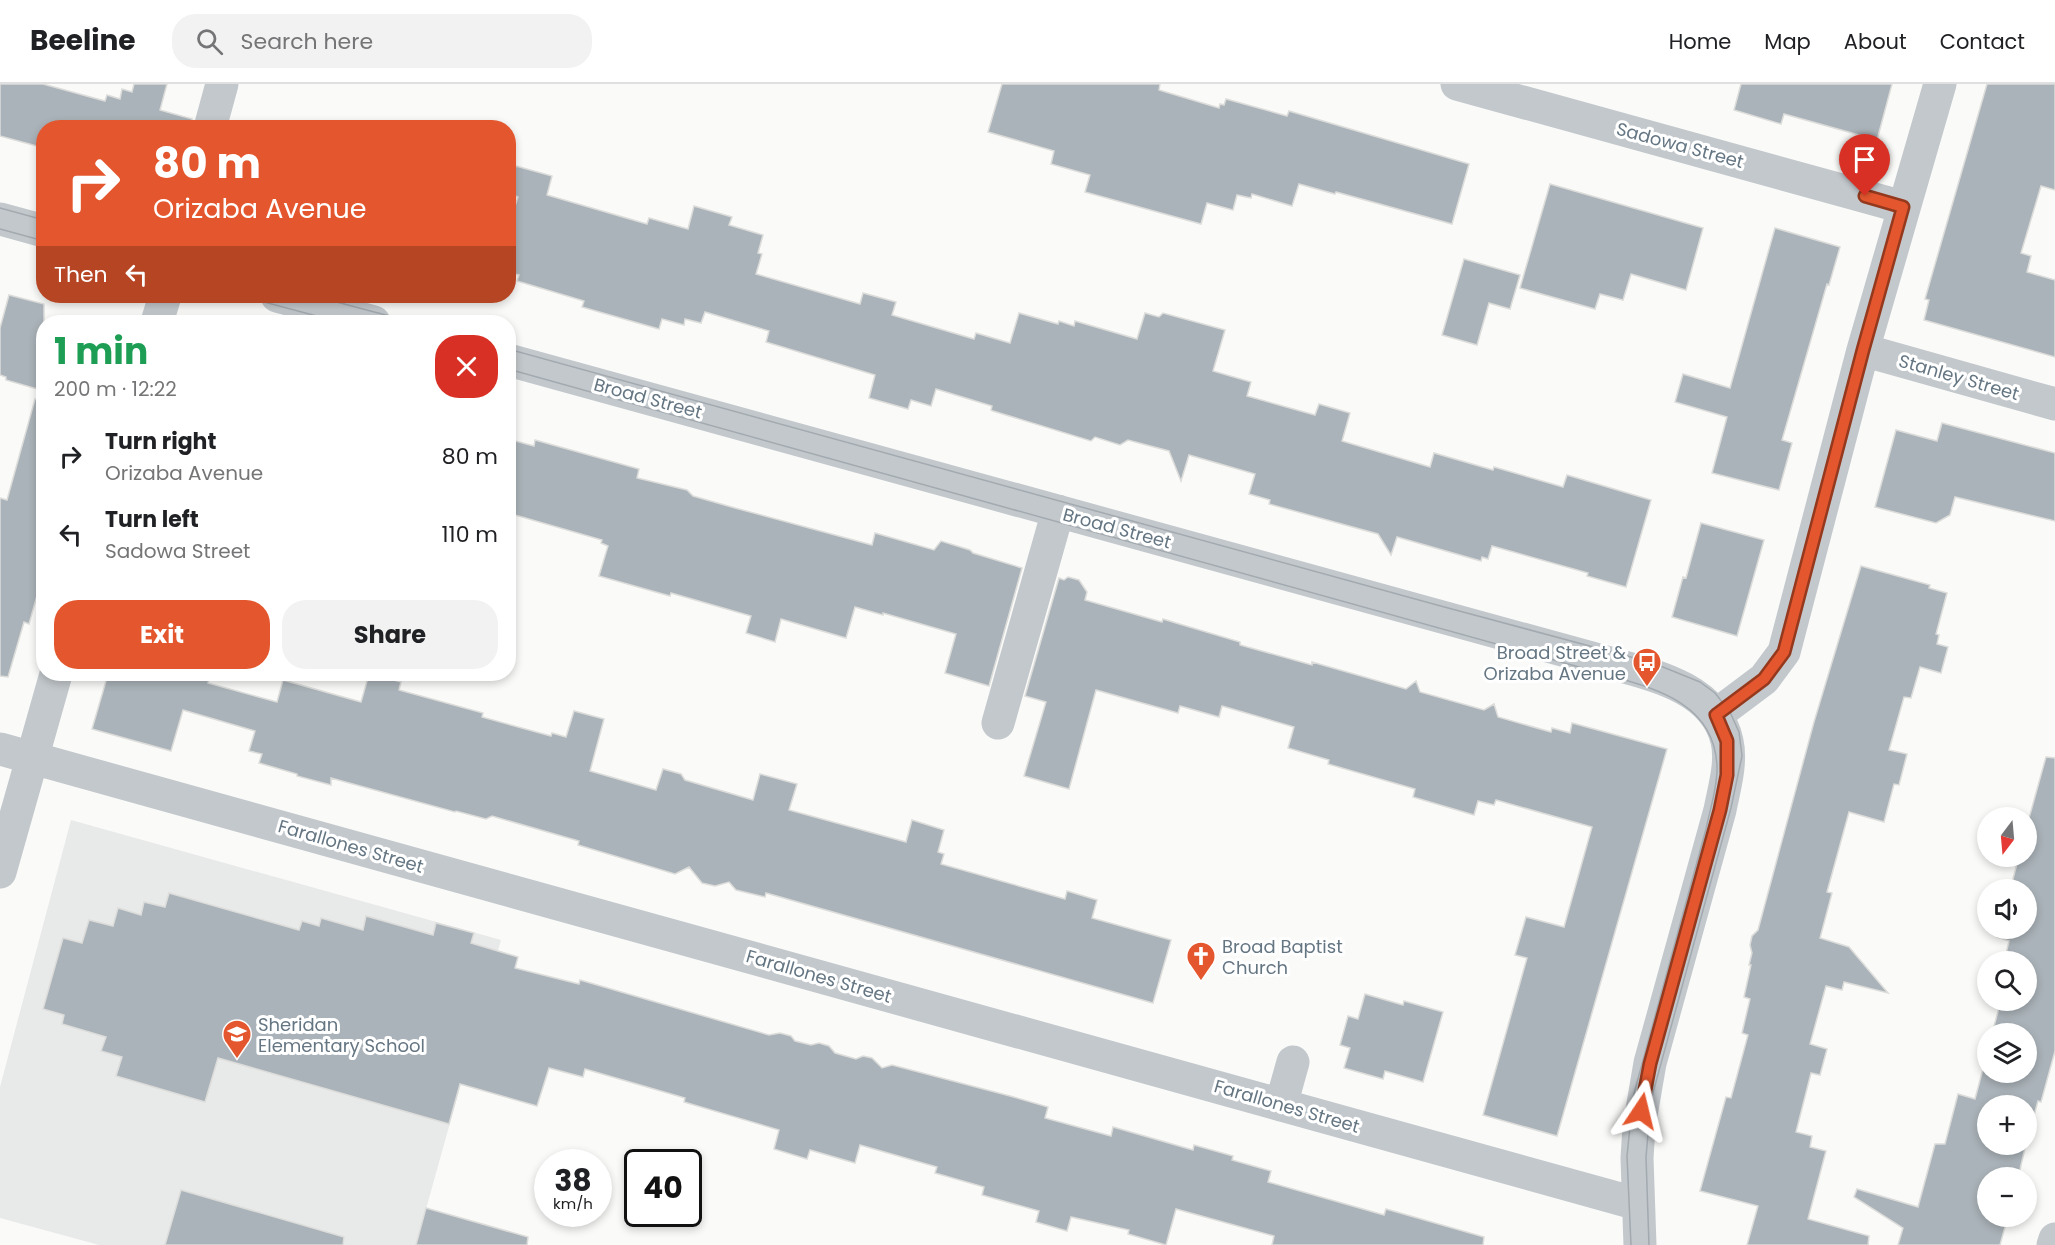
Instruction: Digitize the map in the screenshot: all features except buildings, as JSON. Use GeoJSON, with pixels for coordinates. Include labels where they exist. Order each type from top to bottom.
{"type":"FeatureCollection","features":[{"type":"Feature","properties":{"kind":"street"},"geometry":{"type":"LineString","coordinates":[[212,120],[222,84]]}},
{"type":"Feature","properties":{"kind":"street","name":"Sadowa Street"},"geometry":{"type":"LineString","coordinates":[[1457,84],[1903,207]]}},
{"type":"Feature","properties":{"kind":"street"},"geometry":{"type":"LineString","coordinates":[[1640,1245],[1636,1158],[1638,1127],[1650,1064],[1720,810],[1727,775],[1727,741],[1716,715],[1764,679],[1784,652],[1863,350],[1940,84]]}},
{"type":"Feature","properties":{"kind":"street"},"geometry":{"type":"LineString","coordinates":[[0,219],[36,229]]}},
{"type":"Feature","properties":{"kind":"street"},"geometry":{"type":"LineString","coordinates":[[303,303],[349,315]]}},
{"type":"Feature","properties":{"kind":"street","name":"Stanley Street"},"geometry":{"type":"LineString","coordinates":[[1863,350],[2055,404]]}},
{"type":"Feature","properties":{"kind":"street","name":"Broad Street"},"geometry":{"type":"LineString","coordinates":[[516,362],[1595,659],[1665,680],[1688,690],[1716,715]]}},
{"type":"Feature","properties":{"kind":"street"},"geometry":{"type":"LineString","coordinates":[[998,723],[1058,511]]}},
{"type":"Feature","properties":{"kind":"street"},"geometry":{"type":"LineString","coordinates":[[0,872],[54,681]]}},
{"type":"Feature","properties":{"kind":"street","name":"Farallones Street"},"geometry":{"type":"LineString","coordinates":[[0,749],[1638,1204]]}},
{"type":"Feature","properties":{"kind":"street"},"geometry":{"type":"LineString","coordinates":[[1281,1105],[1293,1062]]}},
{"type":"Feature","properties":{"kind":"street"},"geometry":{"type":"LineString","coordinates":[[2053,1245],[2055,1239]]}},
{"type":"Feature","properties":{"kind":"shaded area","name":"Sheridan Elementary School"},"geometry":{"type":"Polygon","coordinates":[[[71,820],[501,940],[416,1245],[99,1245],[0,1218],[0,1087],[71,820]]]}},
{"type":"Feature","properties":{"kind":"tram line"},"geometry":{"type":"LineString","coordinates":[[0,208],[36,218]]}},
{"type":"Feature","properties":{"kind":"tram line"},"geometry":{"type":"LineString","coordinates":[[0,229],[36,239]]}},
{"type":"Feature","properties":{"kind":"tram line"},"geometry":{"type":"LineString","coordinates":[[268,303],[313,315]]}},
{"type":"Feature","properties":{"kind":"tram line"},"geometry":{"type":"LineString","coordinates":[[340,303],[386,315]]}},
{"type":"Feature","properties":{"kind":"tram line"},"geometry":{"type":"LineString","coordinates":[[516,351],[1653,663],[1700,682],[1715,693],[1730,712],[1739,732],[1742,756],[1731,808],[1651,1100],[1646,1157],[1649,1245]]}},
{"type":"Feature","properties":{"kind":"tram line"},"geometry":{"type":"LineString","coordinates":[[516,371],[1617,678],[1657,691],[1691,711],[1704,725],[1713,743],[1717,766],[1716,781],[1706,829],[1633,1097],[1627,1156],[1631,1245]]}},
{"type":"Feature","properties":{"kind":"place","name":"Broad Street & Orizaba Avenue"},"geometry":{"type":"Point","coordinates":[1647,688]}},
{"type":"Feature","properties":{"kind":"place","name":"Broad Baptist Church"},"geometry":{"type":"Point","coordinates":[1201,982]}},
{"type":"Feature","properties":{"kind":"place","name":"Sheridan Elementary School"},"geometry":{"type":"Point","coordinates":[237,1060]}},
{"type":"Feature","properties":{"kind":"route"},"geometry":{"type":"LineString","coordinates":[[1641,1111],[1650,1064],[1720,810],[1727,775],[1727,741],[1716,715],[1764,679],[1784,652],[1903,207],[1865,196]]}}]}
